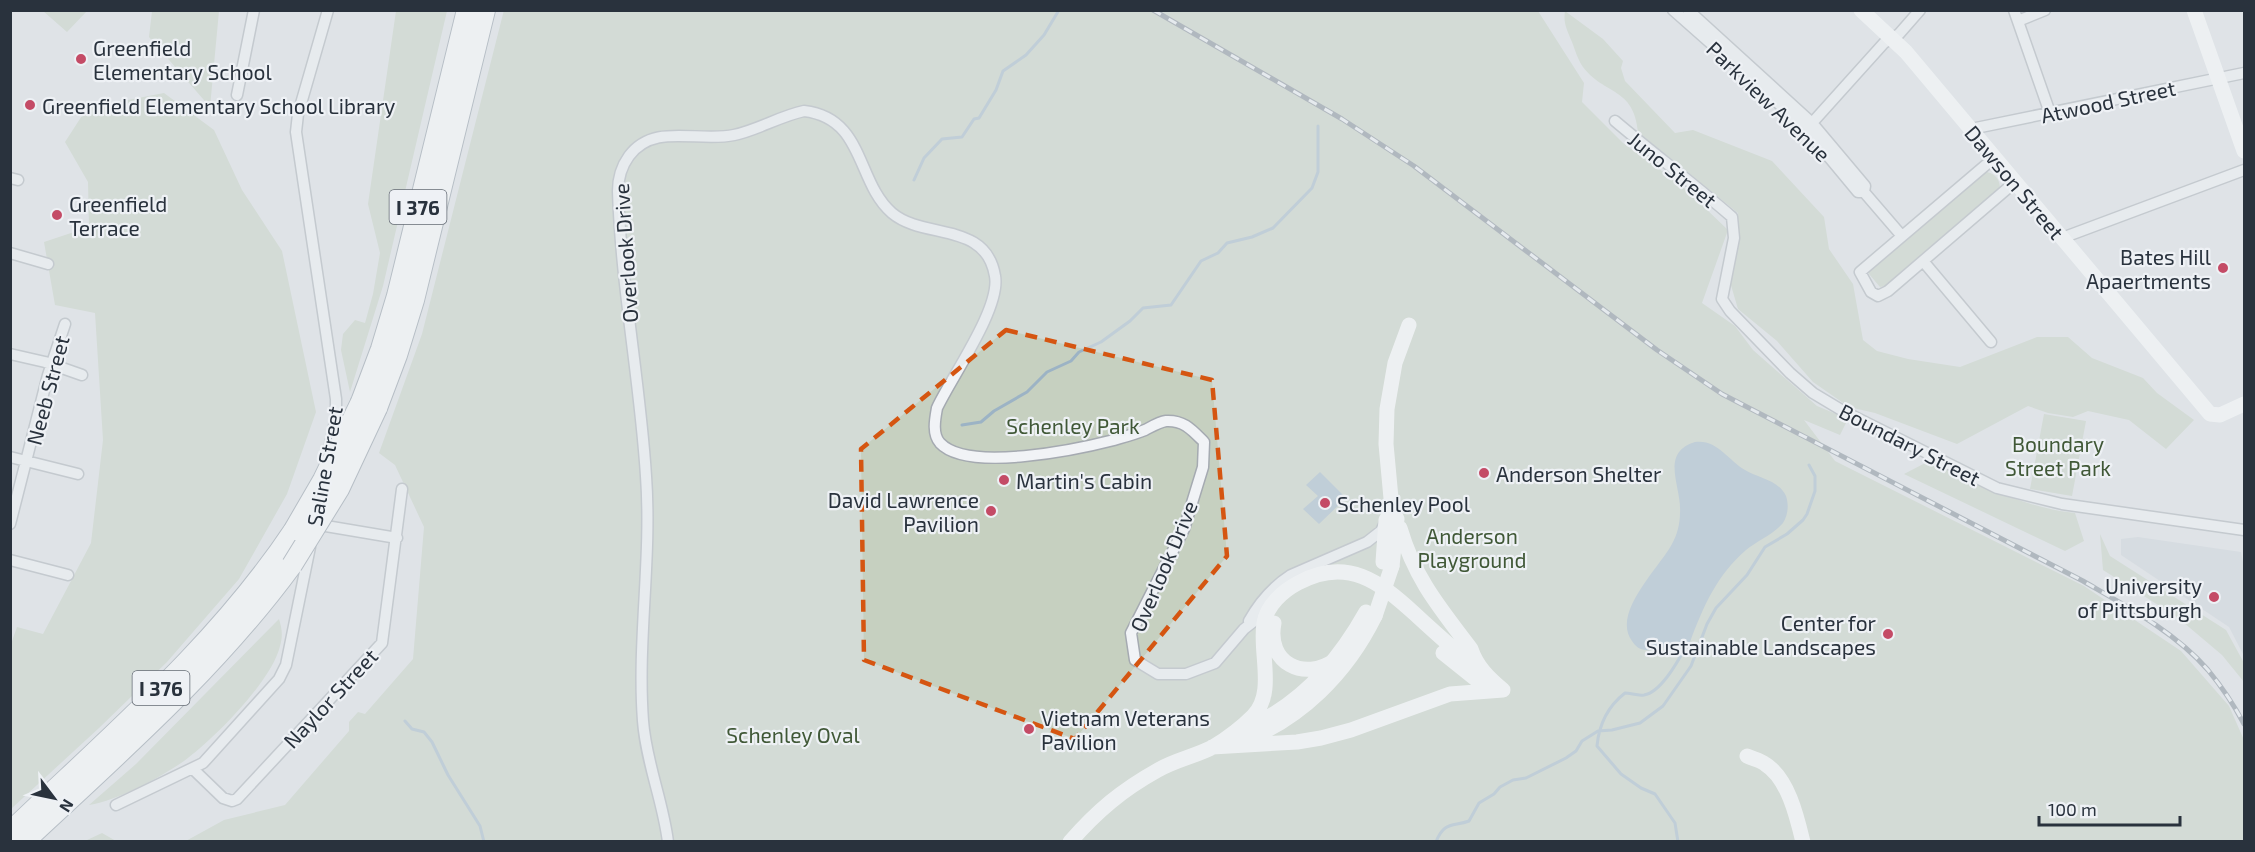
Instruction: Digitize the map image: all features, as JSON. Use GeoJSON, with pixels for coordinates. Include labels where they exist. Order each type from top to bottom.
{"type":"FeatureCollection","features":[{"type":"Feature","properties":{"kind":"highway","name":"I 376"},"geometry":{"type":"LineString","coordinates":[[24,842],[219,655],[292,565],[339,489],[369,405],[381,349],[467,10]]}},
{"type":"Feature","properties":{"kind":"highway","name":"I 376"},"geometry":{"type":"LineString","coordinates":[[10,832],[206,643],[261,577],[294,530],[398,355],[414,300],[485,10]]}},
{"type":"Feature","properties":{"kind":"highway"},"geometry":{"type":"LineString","coordinates":[[33,842],[97,774]]}},
{"type":"Feature","properties":{"kind":"main road","name":"Dawson Street"},"geometry":{"type":"LineString","coordinates":[[1861,10],[1906,52],[2210,414],[2220,415],[2244,404]]}},
{"type":"Feature","properties":{"kind":"main road"},"geometry":{"type":"LineString","coordinates":[[2194,10],[2244,151]]}},
{"type":"Feature","properties":{"kind":"main road"},"geometry":{"type":"LineString","coordinates":[[1070,842],[1095,814],[1121,793],[1159,769],[1229,740],[1278,724],[1315,697],[1358,646],[1387,564],[1392,516],[1386,444],[1389,388],[1395,363],[1409,325]]}},
{"type":"Feature","properties":{"kind":"main road"},"geometry":{"type":"LineString","coordinates":[[1229,740],[1321,738],[1351,730],[1450,694],[1488,689],[1503,690],[1474,660],[1471,649],[1421,582],[1392,516]]}},
{"type":"Feature","properties":{"kind":"main road"},"geometry":{"type":"LineString","coordinates":[[1229,740],[1253,716],[1260,705],[1265,679],[1264,626],[1268,610],[1284,592],[1304,579],[1338,571],[1357,574],[1384,588],[1463,657],[1474,660]]}},
{"type":"Feature","properties":{"kind":"main road"},"geometry":{"type":"LineString","coordinates":[[1335,660],[1326,666],[1313,669],[1293,666],[1276,650],[1272,631],[1278,613],[1292,597],[1323,582],[1344,581],[1364,586],[1381,596],[1465,672],[1488,689]]}},
{"type":"Feature","properties":{"kind":"main road"},"geometry":{"type":"LineString","coordinates":[[1229,740],[1293,700],[1320,677],[1370,614]]}},
{"type":"Feature","properties":{"kind":"main road"},"geometry":{"type":"LineString","coordinates":[[1450,694],[1474,660]]}},
{"type":"Feature","properties":{"kind":"main road"},"geometry":{"type":"LineString","coordinates":[[1747,756],[1765,764],[1776,773],[1786,790],[1803,842]]}},
{"type":"Feature","properties":{"kind":"street"},"geometry":{"type":"LineString","coordinates":[[237,95],[254,10]]}},
{"type":"Feature","properties":{"kind":"street","name":"Saline Street"},"geometry":{"type":"LineString","coordinates":[[116,805],[193,769],[210,756],[284,672],[336,408],[296,132],[298,114],[328,10]]}},
{"type":"Feature","properties":{"kind":"street","name":"Parkview Avenue"},"geometry":{"type":"LineString","coordinates":[[1673,10],[1776,101],[1814,139],[1858,192],[1864,192],[1901,235]]}},
{"type":"Feature","properties":{"kind":"street","name":"Parkview Avenue"},"geometry":{"type":"LineString","coordinates":[[1688,10],[1812,123],[1865,186],[1864,192]]}},
{"type":"Feature","properties":{"kind":"street"},"geometry":{"type":"LineString","coordinates":[[1812,123],[1884,43],[1899,34],[1920,10]]}},
{"type":"Feature","properties":{"kind":"street"},"geometry":{"type":"LineString","coordinates":[[2045,10],[2016,16],[2050,113]]}},
{"type":"Feature","properties":{"kind":"street","name":"Atwood Street"},"geometry":{"type":"LineString","coordinates":[[1971,129],[2244,73]]}},
{"type":"Feature","properties":{"kind":"street","name":"Overlook Drive"},"geometry":{"type":"LineString","coordinates":[[668,842],[643,723],[648,507],[640,404],[619,234],[618,179],[625,161],[635,148],[653,138],[734,136],[804,111],[824,115],[844,130],[852,141],[881,201],[891,213],[904,222],[950,232],[968,239],[985,254],[993,268],[996,287],[990,310],[937,408],[934,420],[940,443],[956,453],[991,458],[1055,453],[1114,440],[1164,421],[1185,424],[1204,442],[1203,467],[1184,529],[1131,633],[1135,660],[1158,674],[1186,674],[1215,663],[1281,582],[1291,575],[1366,542],[1381,531],[1392,516]]}},
{"type":"Feature","properties":{"kind":"street","name":"Juno Street"},"geometry":{"type":"LineString","coordinates":[[1615,121],[1732,218],[1734,238],[1722,300]]}},
{"type":"Feature","properties":{"kind":"street"},"geometry":{"type":"LineString","coordinates":[[1994,158],[1860,272],[1871,292],[1878,296],[1888,291],[2015,182]]}},
{"type":"Feature","properties":{"kind":"street"},"geometry":{"type":"LineString","coordinates":[[2062,238],[2244,170]]}},
{"type":"Feature","properties":{"kind":"street"},"geometry":{"type":"LineString","coordinates":[[10,253],[48,264]]}},
{"type":"Feature","properties":{"kind":"street"},"geometry":{"type":"LineString","coordinates":[[1923,261],[1991,342]]}},
{"type":"Feature","properties":{"kind":"street","name":"Boundary Street"},"geometry":{"type":"LineString","coordinates":[[1722,300],[1790,373],[1813,393],[1843,411],[1997,488],[2062,504],[2244,530]]}},
{"type":"Feature","properties":{"kind":"street","name":"Neeb Street"},"geometry":{"type":"LineString","coordinates":[[10,524],[48,375],[64,324]]}},
{"type":"Feature","properties":{"kind":"street"},"geometry":{"type":"LineString","coordinates":[[10,354],[82,375]]}},
{"type":"Feature","properties":{"kind":"street"},"geometry":{"type":"LineString","coordinates":[[10,457],[78,474]]}},
{"type":"Feature","properties":{"kind":"street","name":"Naylor Street"},"geometry":{"type":"LineString","coordinates":[[193,769],[223,798],[232,801],[237,799],[382,643],[402,489]]}},
{"type":"Feature","properties":{"kind":"street"},"geometry":{"type":"LineString","coordinates":[[314,524],[397,538]]}},
{"type":"Feature","properties":{"kind":"street"},"geometry":{"type":"LineString","coordinates":[[10,560],[69,575]]}},
{"type":"Feature","properties":{"kind":"street","name":"Overlook Drive"},"geometry":{"type":"LineString","coordinates":[[1244,629],[1268,610]]}},
{"type":"Feature","properties":{"kind":"highlighted area"},"geometry":{"type":"Polygon","coordinates":[[[1006,330],[1212,380],[1227,556],[1075,739],[864,660],[861,449],[1006,330]]]}},
{"type":"Feature","properties":{"kind":"shaded area","name":"University of Pittsburgh"},"geometry":{"type":"Polygon","coordinates":[[[2138,537],[2241,552],[2244,567],[2244,656],[2229,627],[2121,555],[2121,539],[2138,537]]]}},
{"type":"Feature","properties":{"kind":"green space","name":"Schenley Park"},"geometry":{"type":"Polygon","coordinates":[[[504,10],[1538,11],[1584,83],[1582,102],[1623,143],[1680,184],[1728,230],[1702,303],[1735,326],[1753,350],[1817,406],[1848,419],[1840,435],[1804,420],[1835,461],[2084,586],[2181,651],[2229,706],[2244,740],[2244,842],[184,842],[224,820],[285,805],[349,731],[349,722],[358,712],[365,714],[413,659],[424,527],[395,465],[379,453],[422,334],[504,10]]]}},
{"type":"Feature","properties":{"kind":"green space"},"geometry":{"type":"Polygon","coordinates":[[[43,11],[87,11],[67,32],[43,11]]]}},
{"type":"Feature","properties":{"kind":"green space"},"geometry":{"type":"Polygon","coordinates":[[[152,11],[219,11],[210,107],[149,37],[152,11]]]}},
{"type":"Feature","properties":{"kind":"green space"},"geometry":{"type":"Polygon","coordinates":[[[396,11],[447,11],[383,286],[350,392],[341,350],[343,334],[355,320],[365,323],[380,253],[368,204],[396,11]]]}},
{"type":"Feature","properties":{"kind":"green space"},"geometry":{"type":"Polygon","coordinates":[[[1565,11],[1603,39],[1623,61],[1621,68],[1625,81],[1675,133],[1693,130],[1772,161],[1824,217],[1829,249],[1853,284],[1863,340],[1877,351],[1908,359],[1960,367],[2037,337],[2068,337],[2092,358],[2143,378],[2157,393],[2194,420],[2166,449],[2129,420],[2088,411],[2073,417],[2048,413],[2028,406],[1957,444],[1875,413],[1849,407],[1813,382],[1777,341],[1738,309],[1730,282],[1738,213],[1638,132],[1631,107],[1617,93],[1591,76],[1581,64],[1566,26],[1565,11]]]}},
{"type":"Feature","properties":{"kind":"green space"},"geometry":{"type":"Polygon","coordinates":[[[164,93],[214,130],[242,190],[282,251],[316,412],[287,494],[239,579],[167,662],[11,809],[11,644],[17,627],[43,634],[91,543],[103,440],[95,313],[55,305],[44,242],[89,227],[88,182],[65,142],[87,108],[164,93]]]}},
{"type":"Feature","properties":{"kind":"green space"},"geometry":{"type":"Polygon","coordinates":[[[1987,172],[1997,178],[2000,189],[1889,285],[1880,287],[1869,274],[1869,270],[1987,172]]]}},
{"type":"Feature","properties":{"kind":"green space","name":"Boundary Street Park"},"geometry":{"type":"Polygon","coordinates":[[[2044,414],[2086,421],[2072,496],[2030,489],[2044,414]]]}},
{"type":"Feature","properties":{"kind":"green space"},"geometry":{"type":"Polygon","coordinates":[[[1933,459],[2018,500],[2036,506],[2075,513],[2084,541],[2065,551],[1904,474],[1933,459]]]}},
{"type":"Feature","properties":{"kind":"green space"},"geometry":{"type":"Polygon","coordinates":[[[2100,534],[2110,556],[2226,630],[2244,663],[2244,682],[2222,655],[2177,617],[2103,570],[2100,534]]]}},
{"type":"Feature","properties":{"kind":"green space"},"geometry":{"type":"Polygon","coordinates":[[[279,619],[282,639],[275,660],[254,692],[225,725],[184,761],[163,774],[138,788],[89,805],[136,764],[279,619]]]}},
{"type":"Feature","properties":{"kind":"green space"},"geometry":{"type":"Polygon","coordinates":[[[102,833],[116,841],[85,841],[102,833]]]}},
{"type":"Feature","properties":{"kind":"water"},"geometry":{"type":"Polygon","coordinates":[[[1695,442],[1703,442],[1716,447],[1745,470],[1778,486],[1786,496],[1787,513],[1779,527],[1746,550],[1727,570],[1706,604],[1690,642],[1678,642],[1657,650],[1642,649],[1632,641],[1627,630],[1628,617],[1632,604],[1675,537],[1679,525],[1680,503],[1675,462],[1684,447],[1695,442]]]}},
{"type":"Feature","properties":{"kind":"water","name":"Schenley Pool"},"geometry":{"type":"Polygon","coordinates":[[[1320,472],[1346,498],[1319,524],[1303,509],[1318,496],[1306,485],[1320,472]]]}},
{"type":"Feature","properties":{"kind":"waterway"},"geometry":{"type":"LineString","coordinates":[[914,180],[924,158],[942,139],[962,137],[974,119],[979,118],[996,90],[1003,71],[1026,55],[1044,35],[1059,10]]}},
{"type":"Feature","properties":{"kind":"waterway"},"geometry":{"type":"LineString","coordinates":[[962,425],[981,422],[994,411],[1027,392],[1047,372],[1071,361],[1079,352],[1101,342],[1130,321],[1143,308],[1171,305],[1201,261],[1218,253],[1227,243],[1252,237],[1273,228],[1312,188],[1318,172],[1318,126]]}},
{"type":"Feature","properties":{"kind":"waterway"},"geometry":{"type":"LineString","coordinates":[[1436,842],[1446,828],[1469,821],[1479,803],[1494,794],[1500,787],[1513,780],[1526,778],[1566,758],[1576,751],[1582,741],[1598,731],[1640,723],[1663,706],[1691,666],[1707,624],[1716,608],[1747,575],[1765,547],[1787,534],[1807,514],[1815,491],[1815,476],[1809,465]]}},
{"type":"Feature","properties":{"kind":"waterway"},"geometry":{"type":"LineString","coordinates":[[1678,842],[1675,823],[1655,794],[1641,788],[1621,774],[1597,746],[1602,723],[1613,704],[1625,693],[1639,695],[1651,693],[1669,674],[1688,643]]}},
{"type":"Feature","properties":{"kind":"waterway"},"geometry":{"type":"LineString","coordinates":[[405,721],[412,729],[424,732],[432,742],[448,775],[480,826],[484,842]]}},
{"type":"Feature","properties":{"kind":"railway"},"geometry":{"type":"LineString","coordinates":[[1153,10],[1342,119],[1414,166],[1657,350],[1722,394],[2083,581],[2149,621],[2181,644],[2208,670],[2228,696],[2244,724]]}},
{"type":"Feature","properties":{"kind":"place","name":"Greenfield Elementary School"},"geometry":{"type":"Point","coordinates":[81,59]}},
{"type":"Feature","properties":{"kind":"place","name":"Greenfield Elementary School Library"},"geometry":{"type":"Point","coordinates":[30,105]}},
{"type":"Feature","properties":{"kind":"place","name":"Greenfield Terrace"},"geometry":{"type":"Point","coordinates":[57,215]}},
{"type":"Feature","properties":{"kind":"place","name":"Bates Hill Apaertments"},"geometry":{"type":"Point","coordinates":[2223,268]}},
{"type":"Feature","properties":{"kind":"place","name":"Anderson Shelter"},"geometry":{"type":"Point","coordinates":[1484,473]}},
{"type":"Feature","properties":{"kind":"place","name":"Martin's Cabin"},"geometry":{"type":"Point","coordinates":[1004,480]}},
{"type":"Feature","properties":{"kind":"place","name":"Schenley Pool"},"geometry":{"type":"Point","coordinates":[1325,503]}},
{"type":"Feature","properties":{"kind":"place","name":"David Lawrence Pavilion"},"geometry":{"type":"Point","coordinates":[991,511]}},
{"type":"Feature","properties":{"kind":"place","name":"University of Pittsburgh"},"geometry":{"type":"Point","coordinates":[2214,597]}},
{"type":"Feature","properties":{"kind":"place","name":"Center for Sustainable Landscapes"},"geometry":{"type":"Point","coordinates":[1888,634]}},
{"type":"Feature","properties":{"kind":"place","name":"Vietnam Veterans Pavilion"},"geometry":{"type":"Point","coordinates":[1029,729]}},
{"type":"Feature","properties":{"kind":"park label","name":"Anderson Playground"},"geometry":{"type":"Point","coordinates":[1472,547]}},
{"type":"Feature","properties":{"kind":"park label","name":"Schenley Oval"},"geometry":{"type":"Point","coordinates":[793,734]}}]}
